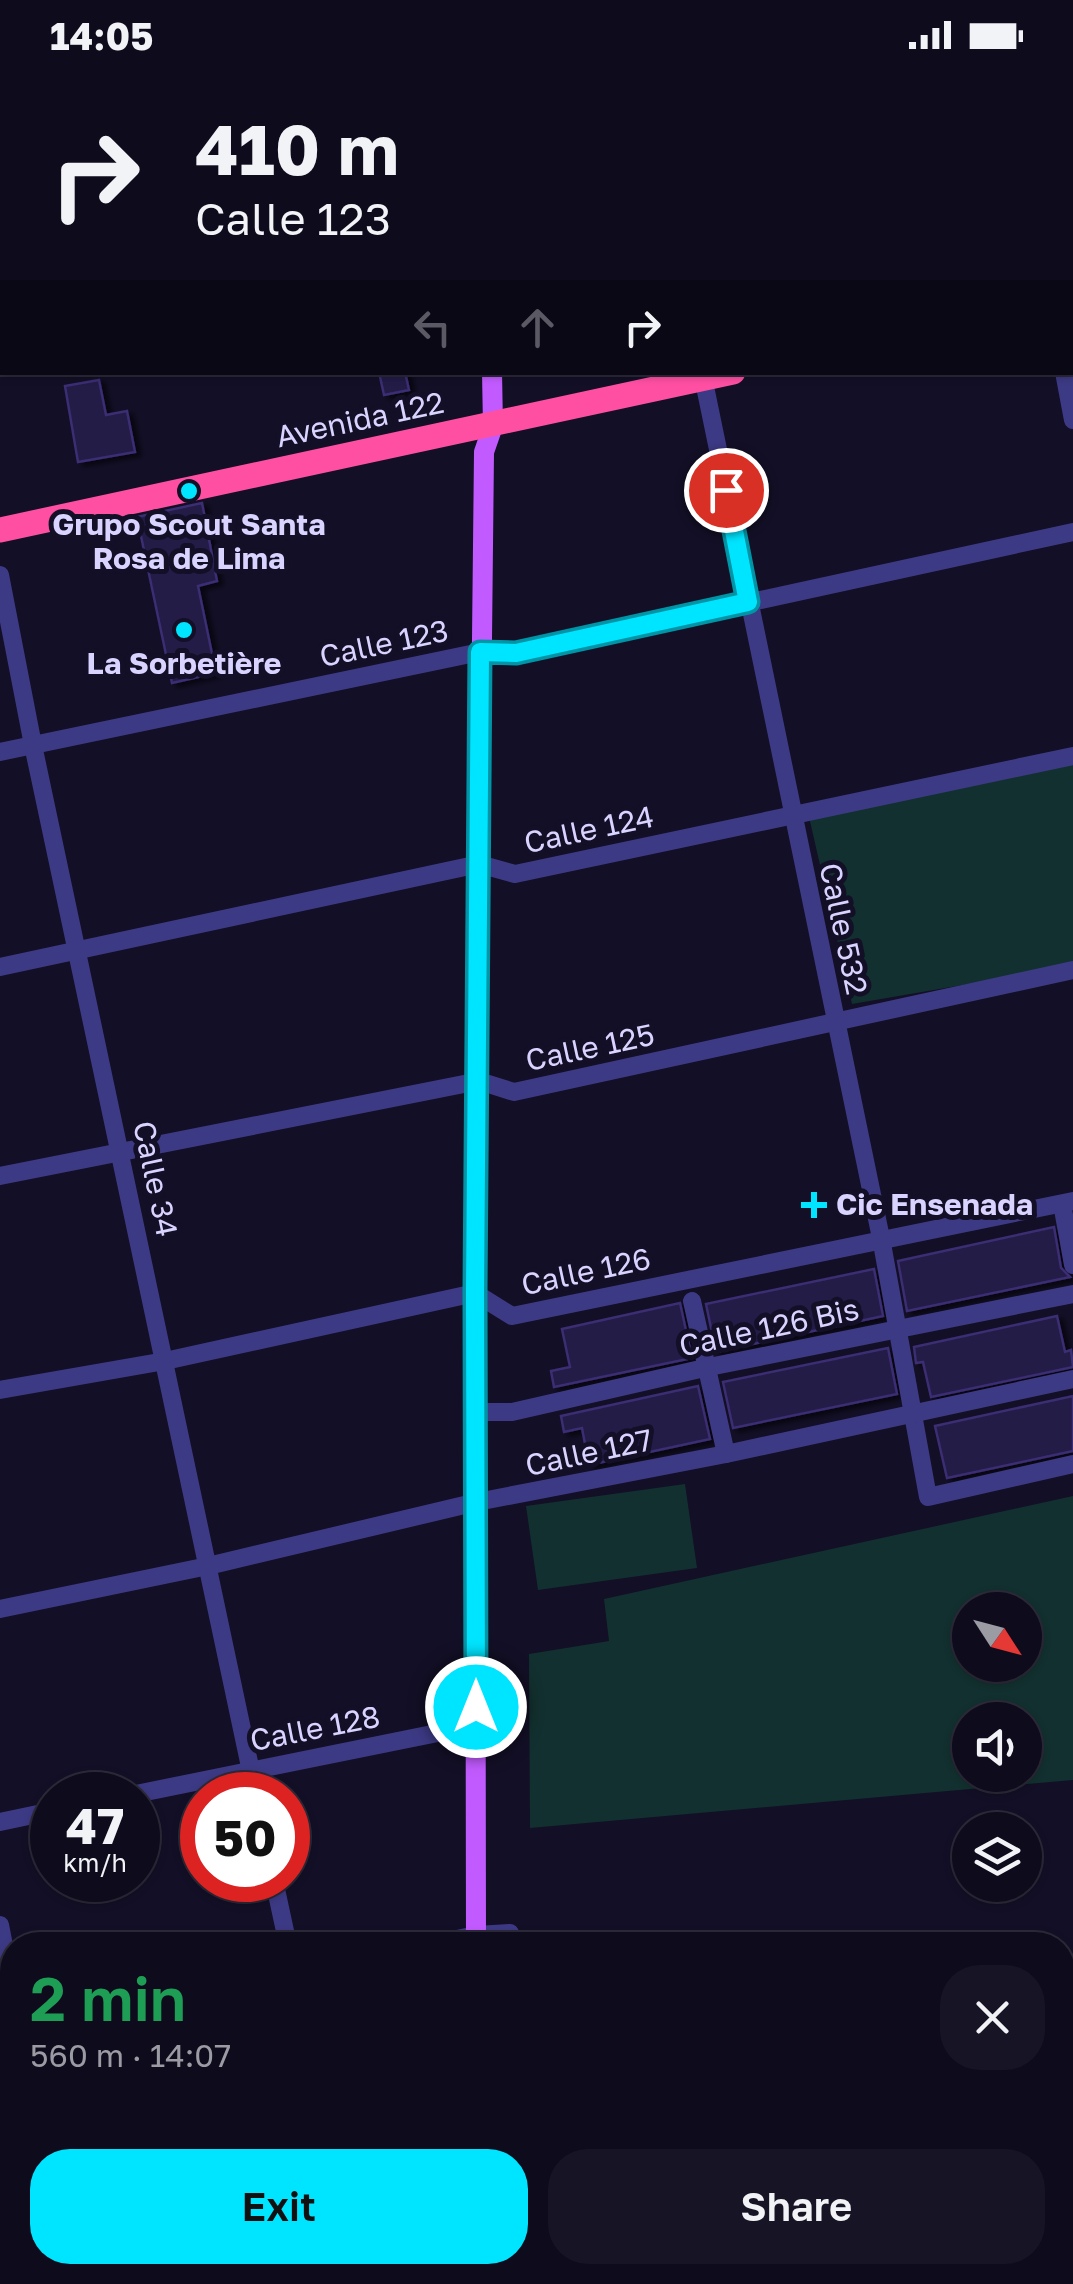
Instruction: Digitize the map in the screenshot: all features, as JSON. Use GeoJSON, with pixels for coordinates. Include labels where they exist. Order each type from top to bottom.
{"type":"FeatureCollection","features":[{"type":"Feature","properties":{"kind":"highway","name":"Avenida 122"},"geometry":{"type":"LineString","coordinates":[[0,530],[493,426],[703,376]]}},
{"type":"Feature","properties":{"kind":"main road"},"geometry":{"type":"LineString","coordinates":[[476,1932],[480,652],[484,452],[493,426],[492,375]]}},
{"type":"Feature","properties":{"kind":"street"},"geometry":{"type":"LineString","coordinates":[[1065,375],[1073,420]]}},
{"type":"Feature","properties":{"kind":"street","name":"Calle 532"},"geometry":{"type":"LineString","coordinates":[[703,376],[881,1238],[928,1497],[1073,1464]]}},
{"type":"Feature","properties":{"kind":"street","name":"Calle 123"},"geometry":{"type":"LineString","coordinates":[[0,752],[480,652],[516,653],[1073,532]]}},
{"type":"Feature","properties":{"kind":"street","name":"Calle 34"},"geometry":{"type":"LineString","coordinates":[[0,575],[250,1770]]}},
{"type":"Feature","properties":{"kind":"street","name":"Calle 124"},"geometry":{"type":"LineString","coordinates":[[0,967],[480,864],[515,874],[1073,756]]}},
{"type":"Feature","properties":{"kind":"street","name":"Calle 125"},"geometry":{"type":"LineString","coordinates":[[0,1176],[479,1081],[514,1092],[1073,970]]}},
{"type":"Feature","properties":{"kind":"street"},"geometry":{"type":"LineString","coordinates":[[1067,1203],[1073,1265]]}},
{"type":"Feature","properties":{"kind":"street","name":"Calle 126"},"geometry":{"type":"LineString","coordinates":[[475,1292],[512,1316],[1067,1203]]}},
{"type":"Feature","properties":{"kind":"street"},"geometry":{"type":"LineString","coordinates":[[0,1390],[166,1360],[475,1292]]}},
{"type":"Feature","properties":{"kind":"street","name":"Calle 126 Bis"},"geometry":{"type":"LineString","coordinates":[[477,1412],[512,1412],[1073,1294]]}},
{"type":"Feature","properties":{"kind":"street"},"geometry":{"type":"LineString","coordinates":[[692,1301],[726,1454]]}},
{"type":"Feature","properties":{"kind":"street","name":"Calle 127"},"geometry":{"type":"LineString","coordinates":[[0,1609],[208,1566],[477,1502],[726,1454],[1073,1378]]}},
{"type":"Feature","properties":{"kind":"street","name":"Calle 128"},"geometry":{"type":"LineString","coordinates":[[160,1789],[510,1718]]}},
{"type":"Feature","properties":{"kind":"street"},"geometry":{"type":"LineString","coordinates":[[0,1822],[30,1816]]}},
{"type":"Feature","properties":{"kind":"street"},"geometry":{"type":"LineString","coordinates":[[279,1902],[285,1932]]}},
{"type":"Feature","properties":{"kind":"green space"},"geometry":{"type":"Polygon","coordinates":[[[1073,761],[1073,966],[852,1004],[809,817],[1073,761]]]}},
{"type":"Feature","properties":{"kind":"green space"},"geometry":{"type":"Polygon","coordinates":[[[685,1484],[697,1568],[538,1590],[526,1506],[685,1484]]]}},
{"type":"Feature","properties":{"kind":"green space"},"geometry":{"type":"Polygon","coordinates":[[[1073,1496],[1073,1780],[1042,1783],[1042,1702],[952,1702],[952,1791],[530,1828],[529,1654],[609,1641],[604,1599],[1073,1496]]]}},
{"type":"Feature","properties":{"kind":"building"},"geometry":{"type":"Polygon","coordinates":[[[380,375],[406,375],[409,390],[384,395],[380,375]]]}},
{"type":"Feature","properties":{"kind":"building"},"geometry":{"type":"Polygon","coordinates":[[[99,380],[106,415],[127,411],[135,452],[78,462],[65,386],[99,380]]]}},
{"type":"Feature","properties":{"kind":"building","name":"La Sorbetière"},"geometry":{"type":"Polygon","coordinates":[[[202,503],[217,581],[198,586],[216,673],[172,683],[137,517],[202,503]]]}},
{"type":"Feature","properties":{"kind":"building"},"geometry":{"type":"Polygon","coordinates":[[[1054,1227],[1061,1268],[1070,1277],[907,1311],[898,1261],[1054,1227]]]}},
{"type":"Feature","properties":{"kind":"building"},"geometry":{"type":"Polygon","coordinates":[[[874,1269],[883,1316],[716,1352],[706,1304],[874,1269]]]}},
{"type":"Feature","properties":{"kind":"building"},"geometry":{"type":"Polygon","coordinates":[[[680,1303],[692,1358],[554,1387],[551,1371],[570,1367],[562,1329],[680,1303]]]}},
{"type":"Feature","properties":{"kind":"building"},"geometry":{"type":"Polygon","coordinates":[[[1057,1316],[1065,1352],[1071,1350],[1073,1367],[931,1397],[923,1362],[916,1363],[914,1347],[1057,1316]]]}},
{"type":"Feature","properties":{"kind":"building"},"geometry":{"type":"Polygon","coordinates":[[[888,1348],[897,1394],[733,1428],[723,1382],[888,1348]]]}},
{"type":"Feature","properties":{"kind":"building"},"geometry":{"type":"Polygon","coordinates":[[[698,1386],[710,1439],[589,1465],[582,1428],[564,1432],[561,1416],[698,1386]]]}},
{"type":"Feature","properties":{"kind":"building"},"geometry":{"type":"Polygon","coordinates":[[[1073,1396],[1073,1451],[947,1478],[935,1426],[1073,1396]]]}},
{"type":"Feature","properties":{"kind":"place","name":"Grupo Scout Santa Rosa de Lima"},"geometry":{"type":"Point","coordinates":[189,491]}},
{"type":"Feature","properties":{"kind":"place","name":"La Sorbetière"},"geometry":{"type":"Point","coordinates":[184,630]}},
{"type":"Feature","properties":{"kind":"place","name":"Cic Ensenada"},"geometry":{"type":"Point","coordinates":[814,1205]}},
{"type":"Feature","properties":{"kind":"route"},"geometry":{"type":"LineString","coordinates":[[476,1707],[480,652],[516,653],[748,602],[726,490]]}}]}
